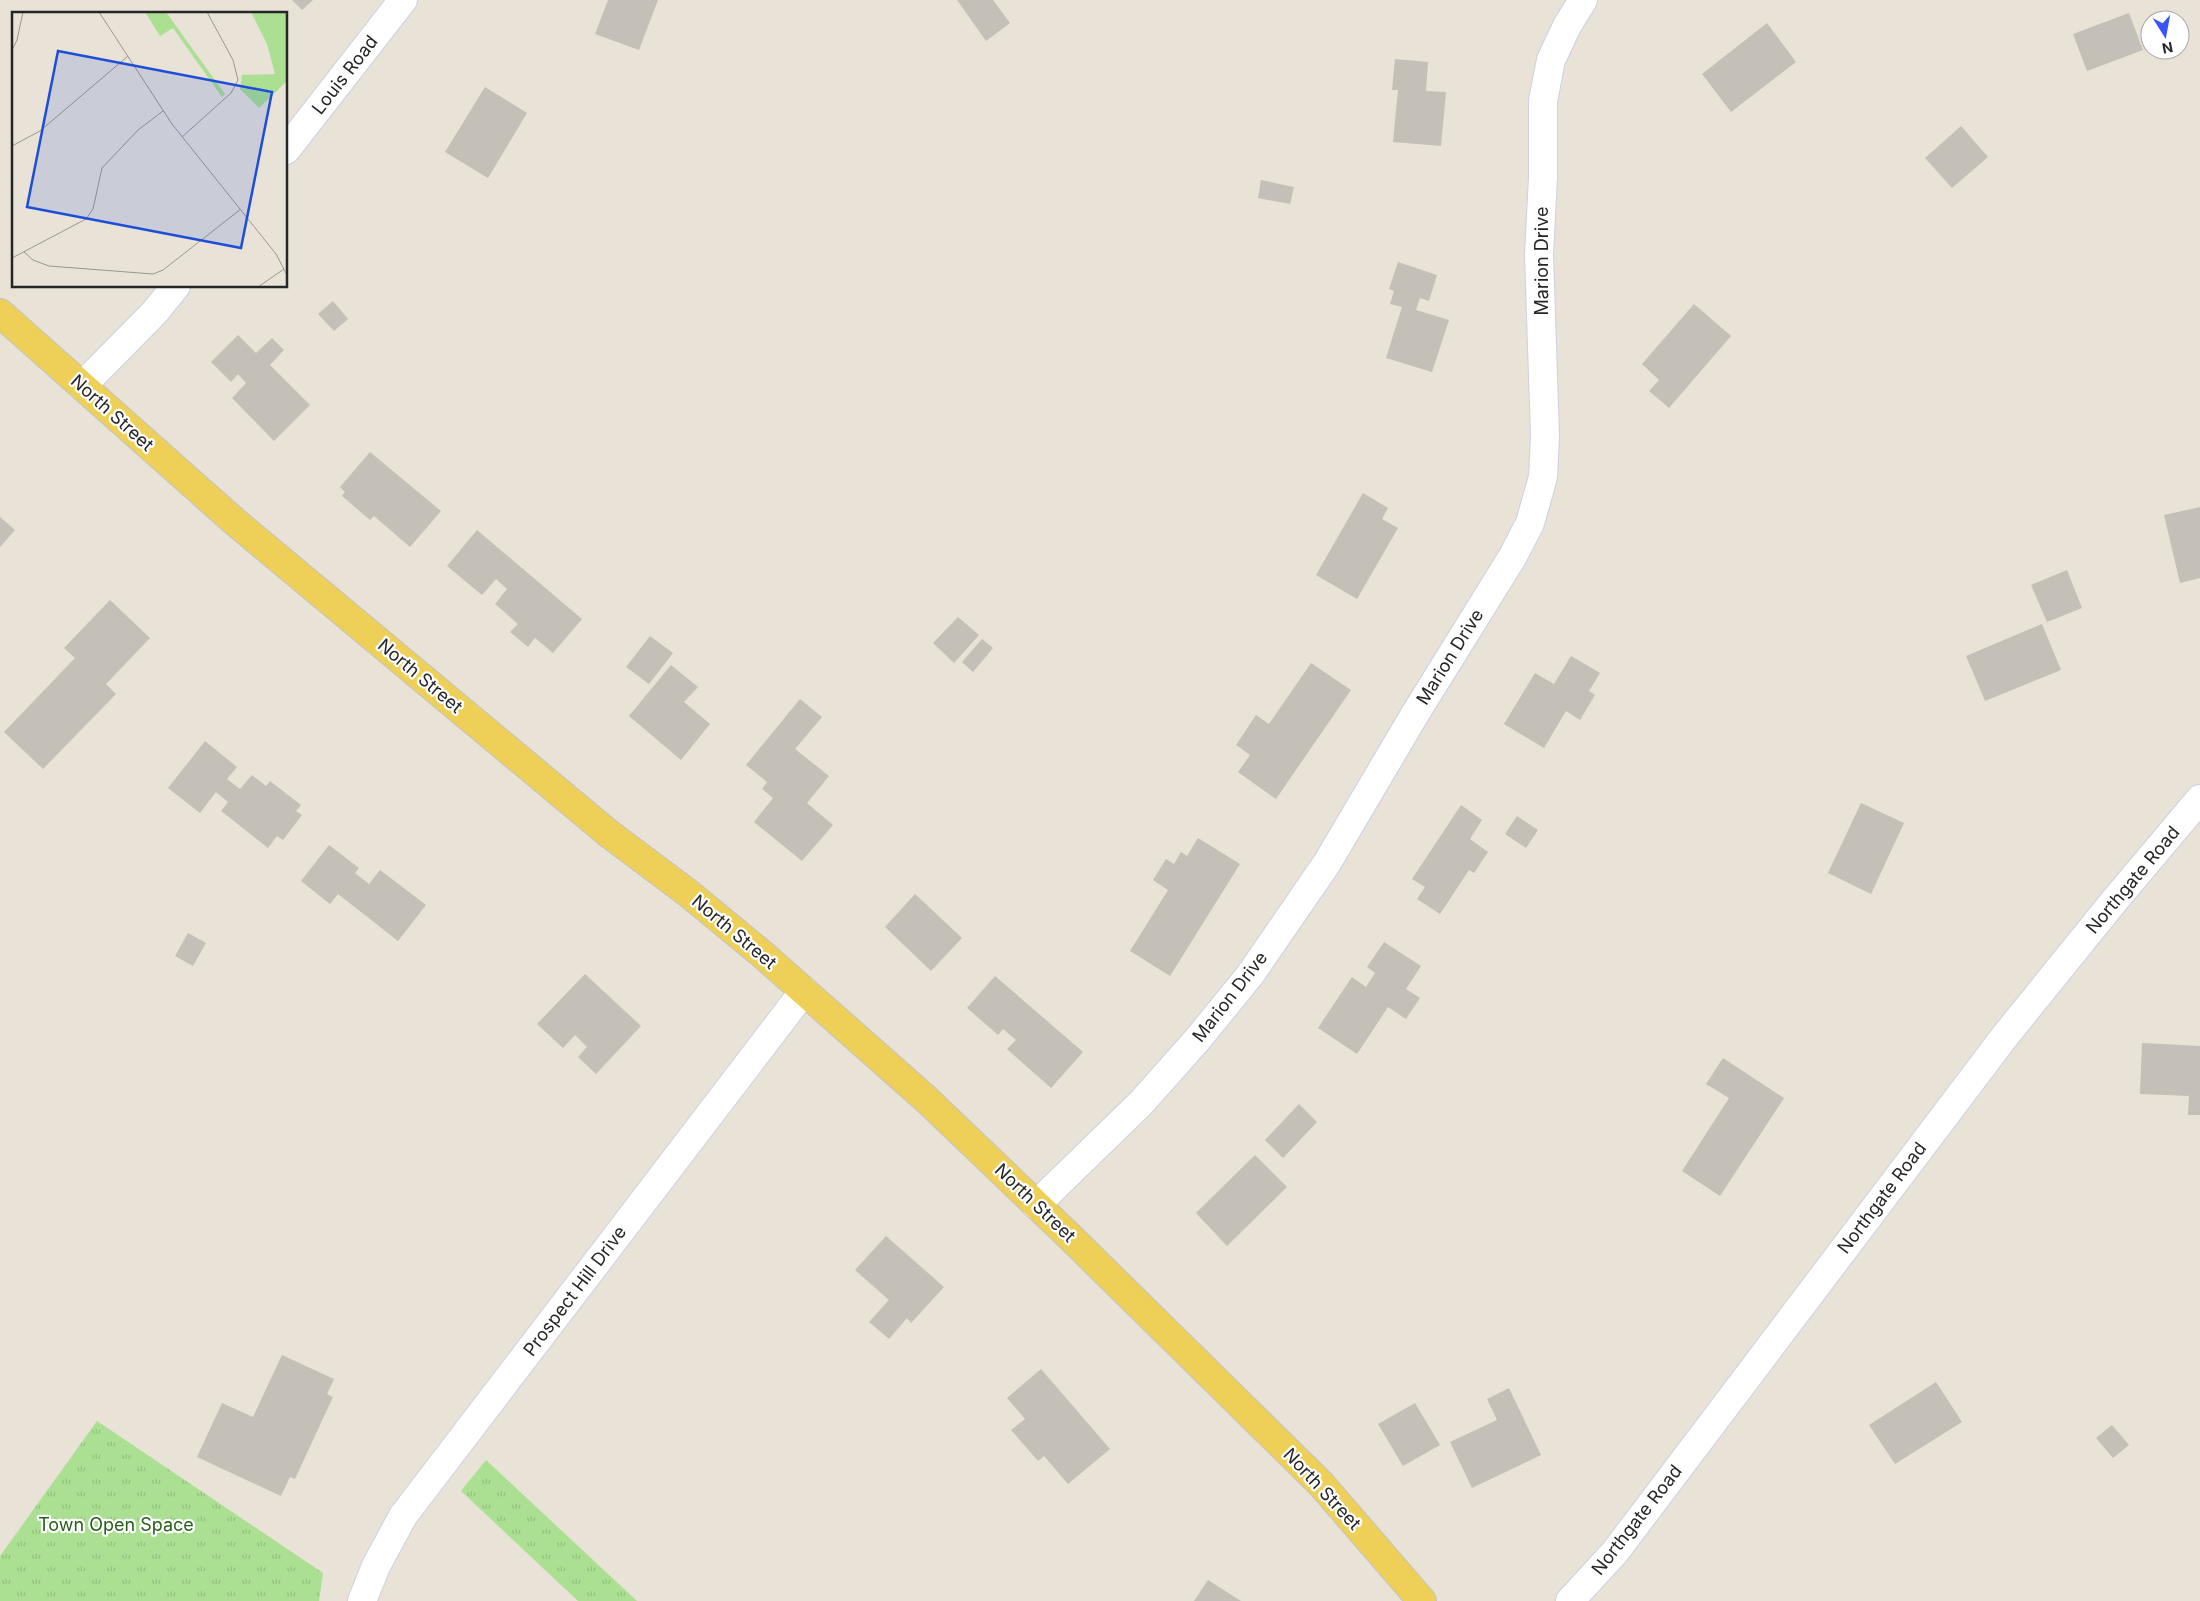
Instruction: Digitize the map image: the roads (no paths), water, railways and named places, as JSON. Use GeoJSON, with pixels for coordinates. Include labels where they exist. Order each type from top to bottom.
{"type":"FeatureCollection","features":[{"type":"Feature","properties":{"kind":"main road","name":"North Street"},"geometry":{"type":"LineString","coordinates":[[0,313],[234,521],[601,826],[688,893],[804,991],[926,1099],[1320,1484],[1422,1601]]}},
{"type":"Feature","properties":{"kind":"street","name":"Louis Road"},"geometry":{"type":"LineString","coordinates":[[288,147],[403,0]]}},
{"type":"Feature","properties":{"kind":"street","name":"Marion Drive"},"geometry":{"type":"LineString","coordinates":[[1036,1205],[1141,1103],[1197,1040],[1250,975],[1327,863],[1415,714],[1513,556],[1530,523],[1543,476],[1545,436],[1539,255],[1543,178],[1543,101],[1550,60],[1566,26],[1583,0]]}},
{"type":"Feature","properties":{"kind":"street"},"geometry":{"type":"LineString","coordinates":[[82,386],[154,313],[174,288]]}},
{"type":"Feature","properties":{"kind":"street","name":"Northgate Road"},"geometry":{"type":"LineString","coordinates":[[1570,1601],[1615,1552],[2005,1036],[2200,799]]}},
{"type":"Feature","properties":{"kind":"street","name":"Prospect Hill Drive"},"geometry":{"type":"LineString","coordinates":[[362,1601],[376,1566],[403,1516],[804,991]]}},
{"type":"Feature","properties":{"kind":"park label","name":"Town Open Space"},"geometry":{"type":"Point","coordinates":[116,1525]}}]}
